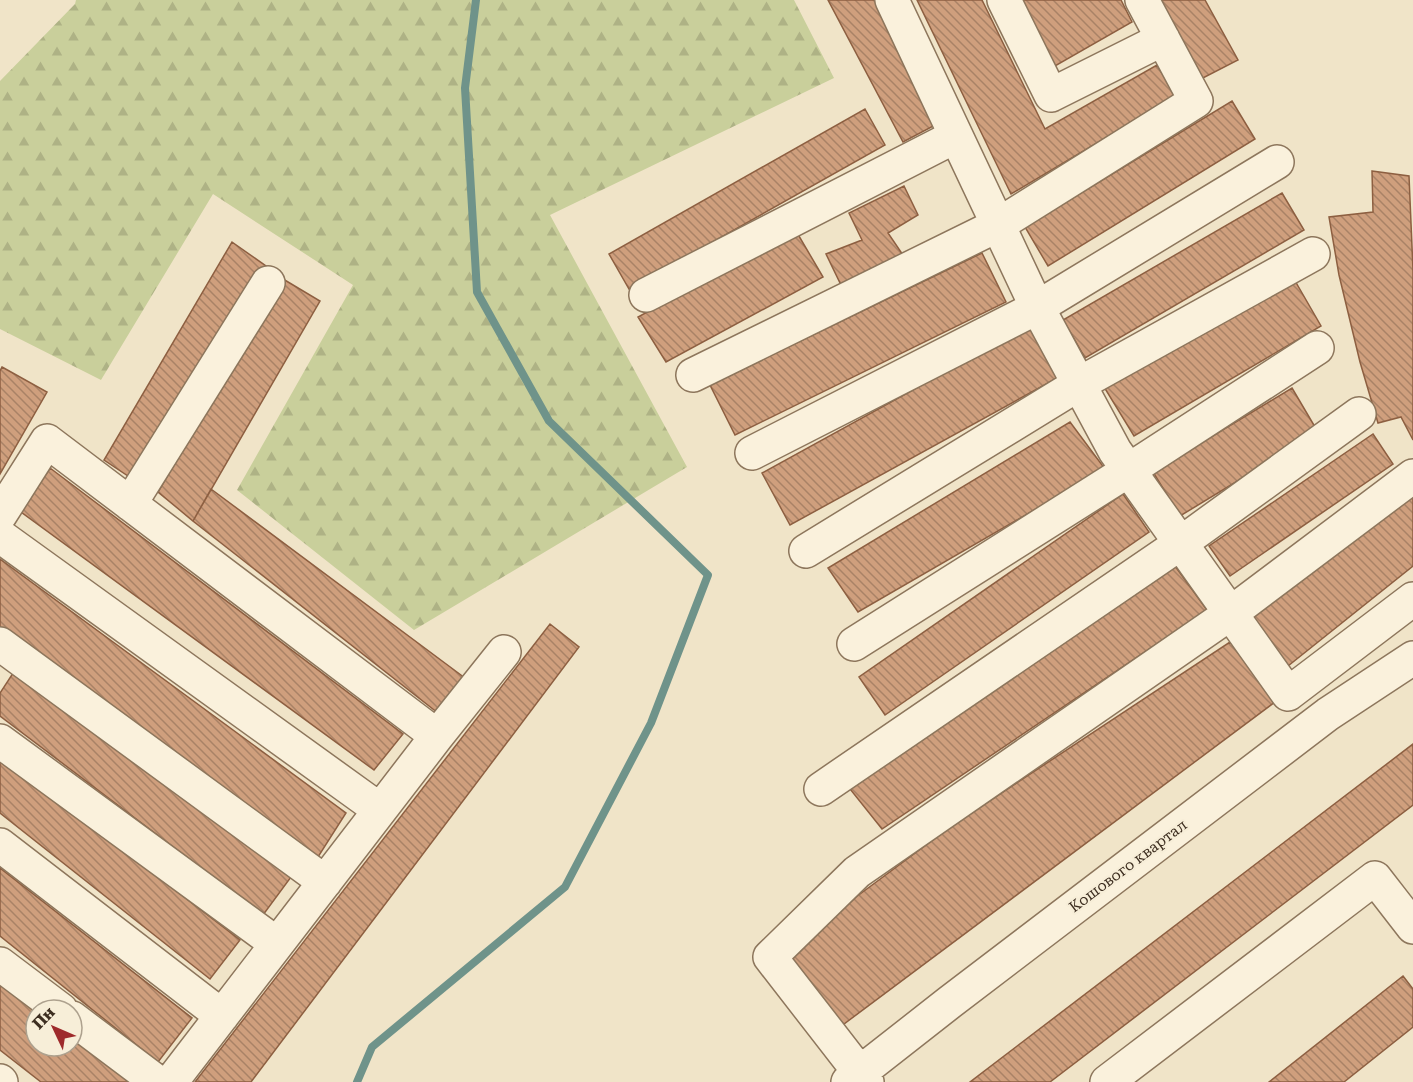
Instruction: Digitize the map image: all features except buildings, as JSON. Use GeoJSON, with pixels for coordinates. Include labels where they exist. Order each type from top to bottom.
{"type":"FeatureCollection","features":[{"type":"Feature","properties":{"kind":"street"},"geometry":{"type":"LineString","coordinates":[[892,0],[1038,307],[1115,451],[1288,694],[1413,599]]}},
{"type":"Feature","properties":{"kind":"street"},"geometry":{"type":"LineString","coordinates":[[1004,0],[1051,94],[1163,39]]}},
{"type":"Feature","properties":{"kind":"street"},"geometry":{"type":"LineString","coordinates":[[693,375],[998,225],[1196,101],[1142,0]]}},
{"type":"Feature","properties":{"kind":"street"},"geometry":{"type":"LineString","coordinates":[[646,295],[956,136]]}},
{"type":"Feature","properties":{"kind":"street"},"geometry":{"type":"LineString","coordinates":[[752,453],[1038,307],[1277,162]]}},
{"type":"Feature","properties":{"kind":"street"},"geometry":{"type":"LineString","coordinates":[[806,551],[1079,384],[1313,254]]}},
{"type":"Feature","properties":{"kind":"street"},"geometry":{"type":"LineString","coordinates":[[130,504],[268,283]]}},
{"type":"Feature","properties":{"kind":"street"},"geometry":{"type":"LineString","coordinates":[[854,644],[1317,348]]}},
{"type":"Feature","properties":{"kind":"street"},"geometry":{"type":"LineString","coordinates":[[821,789],[1181,543],[1359,414]]}},
{"type":"Feature","properties":{"kind":"street"},"geometry":{"type":"LineString","coordinates":[[0,515],[47,441],[437,736]]}},
{"type":"Feature","properties":{"kind":"street"},"geometry":{"type":"LineString","coordinates":[[858,1079],[770,957],[857,872],[1231,613],[1413,476]]}},
{"type":"Feature","properties":{"kind":"street"},"geometry":{"type":"LineString","coordinates":[[0,536],[380,810]]}},
{"type":"Feature","properties":{"kind":"street"},"geometry":{"type":"LineString","coordinates":[[0,644],[325,882]]}},
{"type":"Feature","properties":{"kind":"street"},"geometry":{"type":"LineString","coordinates":[[171,1082],[504,652]]}},
{"type":"Feature","properties":{"kind":"street","name":"Кошового квартал"},"geometry":{"type":"LineString","coordinates":[[858,1079],[1328,714],[1413,658]]}},
{"type":"Feature","properties":{"kind":"street"},"geometry":{"type":"LineString","coordinates":[[0,741],[277,944]]}},
{"type":"Feature","properties":{"kind":"street"},"geometry":{"type":"LineString","coordinates":[[0,845],[222,1016]]}},
{"type":"Feature","properties":{"kind":"street"},"geometry":{"type":"LineString","coordinates":[[1107,1082],[1375,878],[1413,927]]}},
{"type":"Feature","properties":{"kind":"street"},"geometry":{"type":"LineString","coordinates":[[0,964],[45,998]]}},
{"type":"Feature","properties":{"kind":"street"},"geometry":{"type":"LineString","coordinates":[[84,1027],[156,1082]]}},
{"type":"Feature","properties":{"kind":"green space"},"geometry":{"type":"Polygon","coordinates":[[[76,0],[794,0],[834,78],[550,215],[687,467],[414,630],[237,490],[353,285],[213,194],[101,380],[0,329],[0,81],[75,4],[76,0]]]}},
{"type":"Feature","properties":{"kind":"waterway"},"geometry":{"type":"LineString","coordinates":[[357,1082],[372,1047],[565,887],[651,723],[708,575],[549,421],[477,292],[465,88],[476,0]]}}]}
